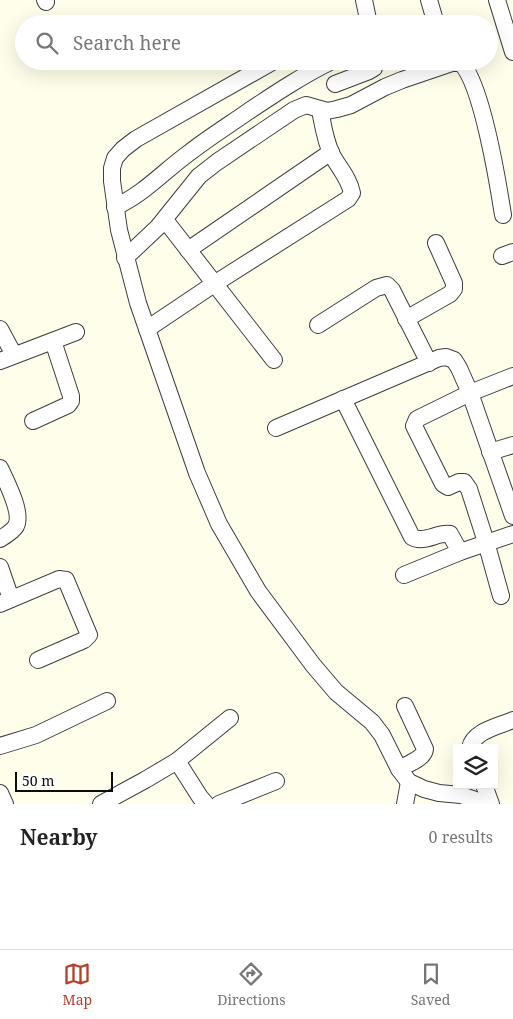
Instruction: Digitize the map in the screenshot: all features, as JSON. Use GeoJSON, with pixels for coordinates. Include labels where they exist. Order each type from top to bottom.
{"type":"FeatureCollection","features":[{"type":"Feature","properties":{"kind":"street"},"geometry":{"type":"LineString","coordinates":[[364,0],[367,15]]}},
{"type":"Feature","properties":{"kind":"street"},"geometry":{"type":"LineString","coordinates":[[429,0],[433,15]]}},
{"type":"Feature","properties":{"kind":"street"},"geometry":{"type":"LineString","coordinates":[[497,0],[512,47]]}},
{"type":"Feature","properties":{"kind":"street"},"geometry":{"type":"LineString","coordinates":[[258,70],[136,139],[115,158],[112,168],[115,207],[125,258],[134,290],[197,473],[219,524],[258,591],[313,665],[336,692],[372,722],[382,735],[399,769],[409,782],[424,790],[461,795],[489,804]]}},
{"type":"Feature","properties":{"kind":"street"},"geometry":{"type":"LineString","coordinates":[[115,207],[143,192],[174,164],[205,141],[295,81],[315,70]]}},
{"type":"Feature","properties":{"kind":"street"},"geometry":{"type":"LineString","coordinates":[[335,84],[371,70]]}},
{"type":"Feature","properties":{"kind":"street"},"geometry":{"type":"LineString","coordinates":[[125,258],[165,220],[199,176],[294,110],[306,106],[328,111],[351,105],[385,87],[429,70]]}},
{"type":"Feature","properties":{"kind":"street"},"geometry":{"type":"LineString","coordinates":[[466,70],[469,74],[486,131],[504,215]]}},
{"type":"Feature","properties":{"kind":"street"},"geometry":{"type":"LineString","coordinates":[[147,329],[348,199],[352,193],[351,185],[327,143],[320,110]]}},
{"type":"Feature","properties":{"kind":"street"},"geometry":{"type":"LineString","coordinates":[[188,250],[331,152]]}},
{"type":"Feature","properties":{"kind":"street"},"geometry":{"type":"LineString","coordinates":[[165,220],[274,360]]}},
{"type":"Feature","properties":{"kind":"street"},"geometry":{"type":"LineString","coordinates":[[406,319],[450,294],[454,289],[454,283],[436,243]]}},
{"type":"Feature","properties":{"kind":"street"},"geometry":{"type":"LineString","coordinates":[[318,325],[376,288],[387,285],[392,290],[429,363]]}},
{"type":"Feature","properties":{"kind":"street"},"geometry":{"type":"LineString","coordinates":[[0,329],[7,358],[76,332]]}},
{"type":"Feature","properties":{"kind":"street"},"geometry":{"type":"LineString","coordinates":[[33,422],[68,405],[71,401],[53,341]]}},
{"type":"Feature","properties":{"kind":"street"},"geometry":{"type":"LineString","coordinates":[[276,428],[439,358],[446,357],[454,360],[470,393],[513,516]]}},
{"type":"Feature","properties":{"kind":"street"},"geometry":{"type":"LineString","coordinates":[[501,596],[486,542],[466,485],[460,482],[448,487],[443,484],[414,426],[417,419],[470,393],[513,376]]}},
{"type":"Feature","properties":{"kind":"street"},"geometry":{"type":"LineString","coordinates":[[343,399],[412,537],[422,540],[441,534],[450,534],[460,552]]}},
{"type":"Feature","properties":{"kind":"street"},"geometry":{"type":"LineString","coordinates":[[490,452],[513,445]]}},
{"type":"Feature","properties":{"kind":"street"},"geometry":{"type":"LineString","coordinates":[[0,468],[17,510],[17,519],[15,527],[0,539]]}},
{"type":"Feature","properties":{"kind":"street"},"geometry":{"type":"LineString","coordinates":[[404,575],[486,542],[513,534]]}},
{"type":"Feature","properties":{"kind":"street"},"geometry":{"type":"LineString","coordinates":[[0,567],[6,601],[63,579],[67,583],[89,631],[88,638],[38,660]]}},
{"type":"Feature","properties":{"kind":"street"},"geometry":{"type":"LineString","coordinates":[[0,746],[36,735],[107,701]]}},
{"type":"Feature","properties":{"kind":"street"},"geometry":{"type":"LineString","coordinates":[[399,769],[421,757],[426,749],[405,706]]}},
{"type":"Feature","properties":{"kind":"street"},"geometry":{"type":"LineString","coordinates":[[103,803],[177,761],[230,718]]}},
{"type":"Feature","properties":{"kind":"street"},"geometry":{"type":"LineString","coordinates":[[471,744],[472,740],[480,734],[513,720]]}},
{"type":"Feature","properties":{"kind":"street"},"geometry":{"type":"LineString","coordinates":[[177,761],[206,804]]}},
{"type":"Feature","properties":{"kind":"street"},"geometry":{"type":"LineString","coordinates":[[219,804],[276,781]]}},
{"type":"Feature","properties":{"kind":"street"},"geometry":{"type":"LineString","coordinates":[[405,804],[409,782]]}},
{"type":"Feature","properties":{"kind":"street"},"geometry":{"type":"LineString","coordinates":[[485,789],[489,804]]}},
{"type":"Feature","properties":{"kind":"street"},"geometry":{"type":"LineString","coordinates":[[0,793],[6,804]]}}]}
